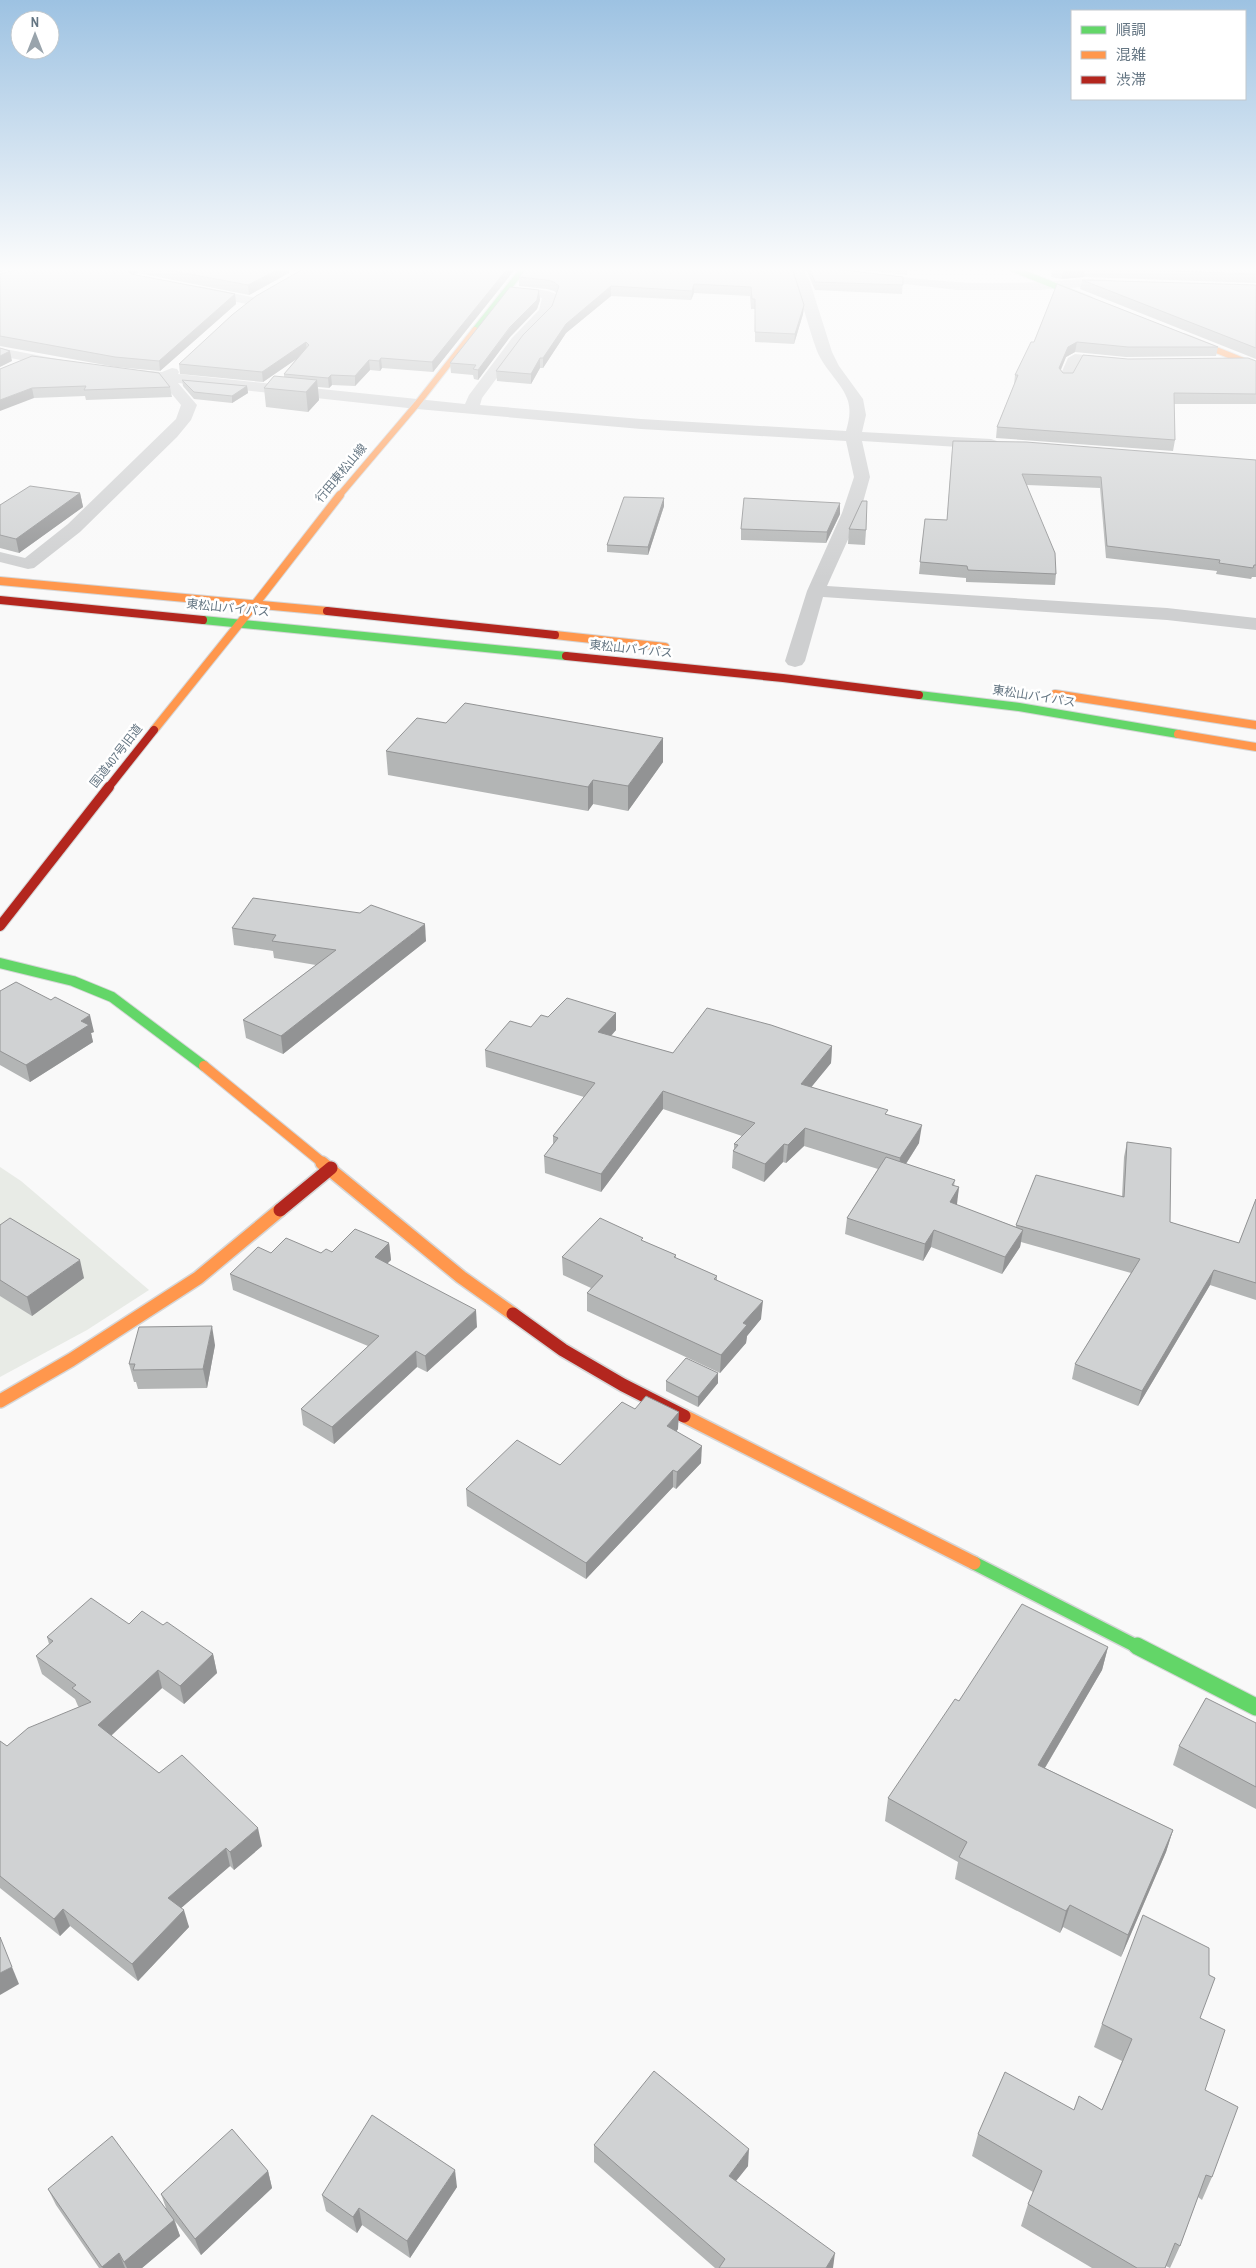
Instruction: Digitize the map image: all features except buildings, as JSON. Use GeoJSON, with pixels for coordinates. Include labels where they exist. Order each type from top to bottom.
{"type":"FeatureCollection","features":[{"type":"Feature","properties":{"kind":"main road","name":"行田東松山線"},"geometry":{"type":"LineString","coordinates":[[256,603],[332,504],[442,374]]}},
{"type":"Feature","properties":{"kind":"main road","name":"東松山バイパス"},"geometry":{"type":"LineString","coordinates":[[5,581],[256,603],[677,648]]}},
{"type":"Feature","properties":{"kind":"main road","name":"東松山バイパス"},"geometry":{"type":"LineString","coordinates":[[0,600],[783,678],[1019,707],[1256,746]]}},
{"type":"Feature","properties":{"kind":"main road","name":"国道407号旧道"},"geometry":{"type":"LineString","coordinates":[[0,926],[238,623],[256,603]]}},
{"type":"Feature","properties":{"kind":"main road","name":"東松山バイパス"},"geometry":{"type":"LineString","coordinates":[[1041,692],[1256,725]]}},
{"type":"Feature","properties":{"kind":"main road"},"geometry":{"type":"LineString","coordinates":[[0,963],[73,981],[112,998],[232,1087],[462,1277],[563,1350],[623,1385],[1256,1707]]}},
{"type":"Feature","properties":{"kind":"main road"},"geometry":{"type":"LineString","coordinates":[[0,1401],[71,1360],[198,1278],[331,1168]]}},
{"type":"Feature","properties":{"kind":"street"},"geometry":{"type":"LineString","coordinates":[[134,374],[418,404],[641,424],[1006,445]]}},
{"type":"Feature","properties":{"kind":"street"},"geometry":{"type":"LineString","coordinates":[[165,377],[169,374]]}},
{"type":"Feature","properties":{"kind":"street"},"geometry":{"type":"LineString","coordinates":[[472,409],[474,398],[492,374]]}},
{"type":"Feature","properties":{"kind":"street"},"geometry":{"type":"LineString","coordinates":[[795,661],[816,591],[851,513],[862,477],[853,435],[858,415],[855,399],[837,374]]}},
{"type":"Feature","properties":{"kind":"street"},"geometry":{"type":"LineString","coordinates":[[1067,378],[1068,374]]}},
{"type":"Feature","properties":{"kind":"street"},"geometry":{"type":"LineString","coordinates":[[5,581],[74,528],[172,434],[183,420],[189,405],[165,377]]}},
{"type":"Feature","properties":{"kind":"street"},"geometry":{"type":"LineString","coordinates":[[0,557],[28,564]]}},
{"type":"Feature","properties":{"kind":"street"},"geometry":{"type":"LineString","coordinates":[[0,562],[28,564]]}},
{"type":"Feature","properties":{"kind":"street"},"geometry":{"type":"LineString","coordinates":[[816,591],[1167,614],[1256,624]]}},
{"type":"Feature","properties":{"kind":"shaded area"},"geometry":{"type":"Polygon","coordinates":[[[0,1167],[21,1181],[149,1290],[87,1330],[0,1377],[0,1167]]]}},
{"type":"Feature","properties":{"kind":"traffic: fast"},"geometry":{"type":"LineString","coordinates":[[203,620],[566,656]]}},
{"type":"Feature","properties":{"kind":"traffic: fast"},"geometry":{"type":"LineString","coordinates":[[919,695],[1019,707],[1178,734]]}},
{"type":"Feature","properties":{"kind":"traffic: fast"},"geometry":{"type":"LineString","coordinates":[[0,963],[73,981],[112,997],[204,1066]]}},
{"type":"Feature","properties":{"kind":"traffic: fast"},"geometry":{"type":"LineString","coordinates":[[974,1563],[1256,1707]]}},
{"type":"Feature","properties":{"kind":"traffic: slow"},"geometry":{"type":"LineString","coordinates":[[256,603],[332,504],[441,374]]}},
{"type":"Feature","properties":{"kind":"traffic: slow"},"geometry":{"type":"LineString","coordinates":[[0,581],[327,611]]}},
{"type":"Feature","properties":{"kind":"traffic: slow"},"geometry":{"type":"LineString","coordinates":[[154,730],[256,603]]}},
{"type":"Feature","properties":{"kind":"traffic: slow"},"geometry":{"type":"LineString","coordinates":[[555,635],[665,647]]}},
{"type":"Feature","properties":{"kind":"traffic: slow"},"geometry":{"type":"LineString","coordinates":[[1055,694],[1256,725]]}},
{"type":"Feature","properties":{"kind":"traffic: slow"},"geometry":{"type":"LineString","coordinates":[[1178,734],[1256,747]]}},
{"type":"Feature","properties":{"kind":"traffic: slow"},"geometry":{"type":"LineString","coordinates":[[204,1066],[461,1277],[513,1314]]}},
{"type":"Feature","properties":{"kind":"traffic: slow"},"geometry":{"type":"LineString","coordinates":[[0,1401],[71,1360],[198,1278],[280,1210]]}},
{"type":"Feature","properties":{"kind":"traffic: slow"},"geometry":{"type":"LineString","coordinates":[[684,1416],[974,1563]]}},
{"type":"Feature","properties":{"kind":"traffic: jam"},"geometry":{"type":"LineString","coordinates":[[0,600],[203,620]]}},
{"type":"Feature","properties":{"kind":"traffic: jam"},"geometry":{"type":"LineString","coordinates":[[327,611],[555,635]]}},
{"type":"Feature","properties":{"kind":"traffic: jam"},"geometry":{"type":"LineString","coordinates":[[566,656],[783,678],[919,695]]}},
{"type":"Feature","properties":{"kind":"traffic: jam"},"geometry":{"type":"LineString","coordinates":[[0,926],[154,730]]}},
{"type":"Feature","properties":{"kind":"traffic: jam"},"geometry":{"type":"LineString","coordinates":[[280,1210],[331,1168]]}},
{"type":"Feature","properties":{"kind":"traffic: jam"},"geometry":{"type":"LineString","coordinates":[[513,1314],[563,1350],[623,1385],[684,1416]]}}]}
